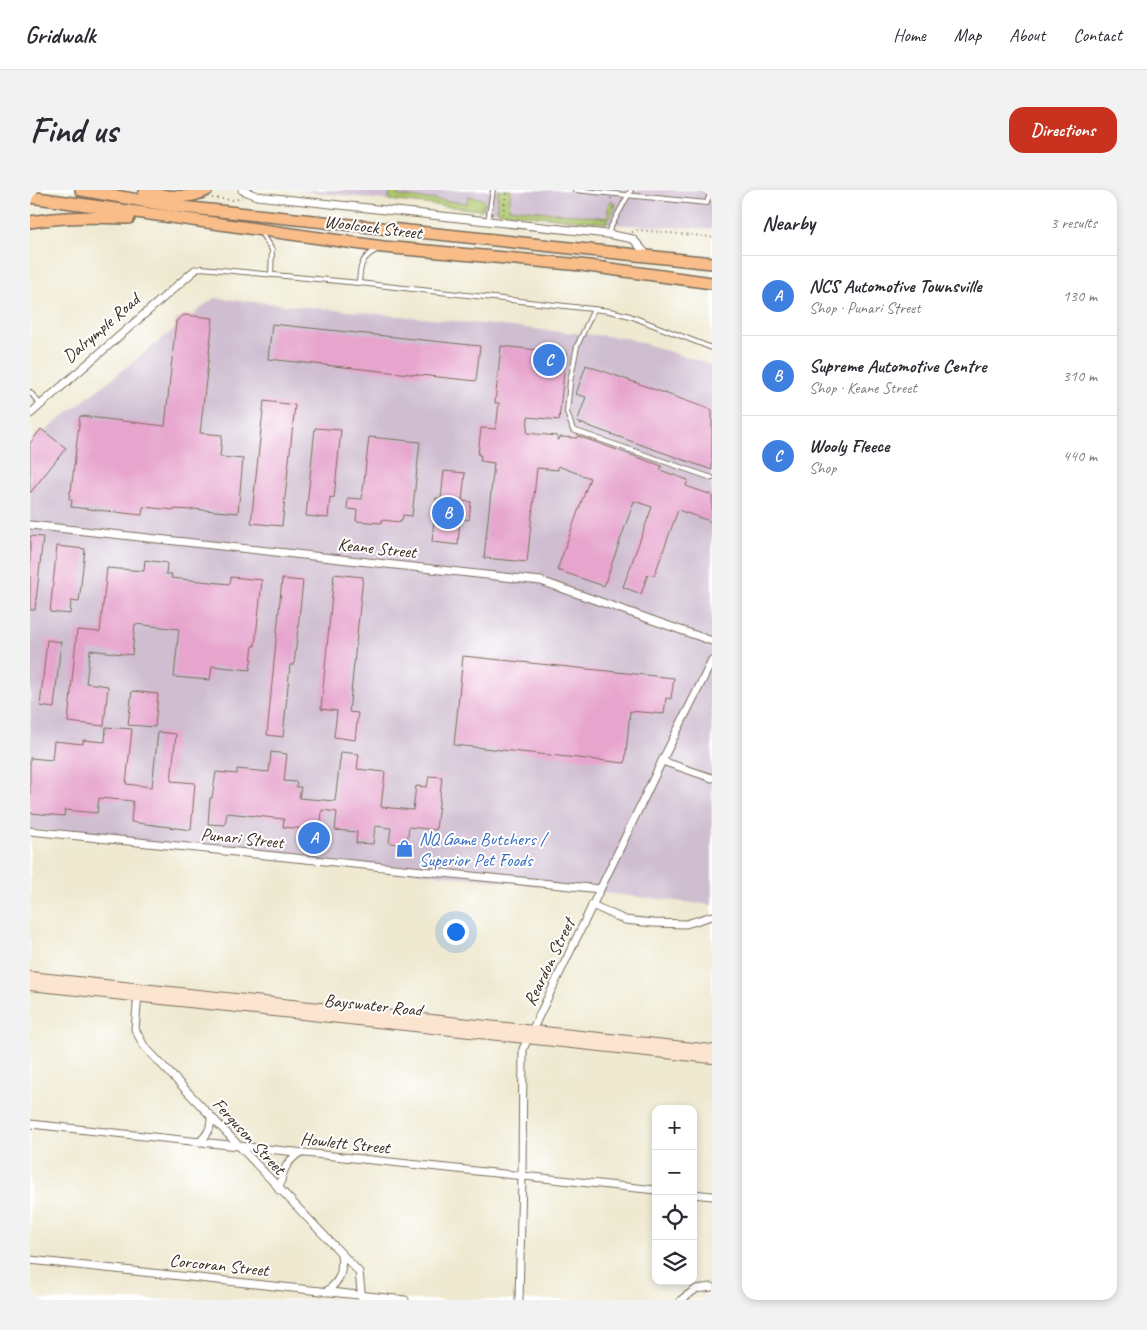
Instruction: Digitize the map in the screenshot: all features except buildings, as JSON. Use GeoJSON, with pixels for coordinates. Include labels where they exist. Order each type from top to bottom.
{"type":"FeatureCollection","features":[{"type":"Feature","properties":{"kind":"main road"},"geometry":{"type":"LineString","coordinates":[[87,191],[184,197],[193,196],[206,190]]}},
{"type":"Feature","properties":{"kind":"main road","name":"Woolcock Street"},"geometry":{"type":"LineString","coordinates":[[87,191],[182,207],[712,263]]}},
{"type":"Feature","properties":{"kind":"main road","name":"Woolcock Street"},"geometry":{"type":"LineString","coordinates":[[30,197],[383,247],[581,264],[712,283]]}},
{"type":"Feature","properties":{"kind":"main road"},"geometry":{"type":"LineString","coordinates":[[30,222],[77,216],[191,221]]}},
{"type":"Feature","properties":{"kind":"main road","name":"Bayswater Road"},"geometry":{"type":"LineString","coordinates":[[30,977],[138,992],[530,1034],[712,1050]]}},
{"type":"Feature","properties":{"kind":"main road","name":"Bayswater Road"},"geometry":{"type":"LineString","coordinates":[[30,985],[138,992]]}},
{"type":"Feature","properties":{"kind":"main road","name":"Bayswater Road"},"geometry":{"type":"LineString","coordinates":[[530,1034],[712,1058]]}},
{"type":"Feature","properties":{"kind":"street"},"geometry":{"type":"LineString","coordinates":[[244,191],[627,237],[637,243],[648,256]]}},
{"type":"Feature","properties":{"kind":"street","name":"Dalrymple Road"},"geometry":{"type":"LineString","coordinates":[[30,414],[196,270]]}},
{"type":"Feature","properties":{"kind":"street","name":"Keane Street"},"geometry":{"type":"LineString","coordinates":[[30,525],[541,581],[712,641]]}},
{"type":"Feature","properties":{"kind":"street","name":"Reardon Street"},"geometry":{"type":"LineString","coordinates":[[519,1300],[523,1049],[712,662]]}},
{"type":"Feature","properties":{"kind":"street"},"geometry":{"type":"LineString","coordinates":[[662,761],[712,778]]}},
{"type":"Feature","properties":{"kind":"street","name":"Punari Street"},"geometry":{"type":"LineString","coordinates":[[30,831],[600,889]]}},
{"type":"Feature","properties":{"kind":"street"},"geometry":{"type":"LineString","coordinates":[[592,905],[624,920],[653,923],[686,924],[712,916]]}},
{"type":"Feature","properties":{"kind":"street","name":"Ferguson Street"},"geometry":{"type":"LineString","coordinates":[[138,992],[135,1029],[139,1040],[237,1146],[359,1272],[362,1298]]}},
{"type":"Feature","properties":{"kind":"street"},"geometry":{"type":"LineString","coordinates":[[198,1142],[206,1137],[211,1127],[211,1117]]}},
{"type":"Feature","properties":{"kind":"street","name":"Howlett Street"},"geometry":{"type":"LineString","coordinates":[[30,1124],[522,1178],[652,1190]]}},
{"type":"Feature","properties":{"kind":"street"},"geometry":{"type":"LineString","coordinates":[[279,1190],[283,1171],[291,1159],[299,1153]]}},
{"type":"Feature","properties":{"kind":"street"},"geometry":{"type":"LineString","coordinates":[[697,1194],[712,1196]]}},
{"type":"Feature","properties":{"kind":"street"},"geometry":{"type":"LineString","coordinates":[[326,1292],[338,1282],[342,1268],[341,1254]]}},
{"type":"Feature","properties":{"kind":"street","name":"Corcoran Street"},"geometry":{"type":"LineString","coordinates":[[30,1260],[326,1292],[362,1298],[405,1300]]}},
{"type":"Feature","properties":{"kind":"street"},"geometry":{"type":"LineString","coordinates":[[681,1300],[696,1289],[712,1287]]}},
{"type":"Feature","properties":{"kind":"lane"},"geometry":{"type":"LineString","coordinates":[[488,221],[493,190]]}},
{"type":"Feature","properties":{"kind":"lane"},"geometry":{"type":"LineString","coordinates":[[575,190],[707,203],[711,190]]}},
{"type":"Feature","properties":{"kind":"lane"},"geometry":{"type":"LineString","coordinates":[[608,234],[630,190]]}},
{"type":"Feature","properties":{"kind":"lane"},"geometry":{"type":"LineString","coordinates":[[257,228],[272,250],[271,275]]}},
{"type":"Feature","properties":{"kind":"lane"},"geometry":{"type":"LineString","coordinates":[[359,283],[363,259],[383,247]]}},
{"type":"Feature","properties":{"kind":"lane"},"geometry":{"type":"LineString","coordinates":[[196,270],[201,268],[359,283],[594,309],[630,316],[712,348]]}},
{"type":"Feature","properties":{"kind":"lane"},"geometry":{"type":"LineString","coordinates":[[594,309],[577,346],[570,382],[567,412],[573,430],[712,478]]}},
{"type":"Feature","properties":{"kind":"lane"},"geometry":{"type":"LineString","coordinates":[[30,392],[40,404]]}},
{"type":"Feature","properties":{"kind":"path"},"geometry":{"type":"LineString","coordinates":[[206,190],[211,198],[234,200],[244,191]]}},
{"type":"Feature","properties":{"kind":"path"},"geometry":{"type":"LineString","coordinates":[[489,212],[504,214],[507,190]]}},
{"type":"Feature","properties":{"kind":"path"},"geometry":{"type":"LineString","coordinates":[[611,193],[610,206],[618,213]]}},
{"type":"Feature","properties":{"kind":"path"},"geometry":{"type":"LineString","coordinates":[[627,237],[634,230],[712,237]]}},
{"type":"Feature","properties":{"kind":"shaded area"},"geometry":{"type":"Polygon","coordinates":[[[294,190],[712,190],[712,229],[606,224],[294,190]]]}},
{"type":"Feature","properties":{"kind":"shaded area"},"geometry":{"type":"Polygon","coordinates":[[[214,298],[626,338],[712,365],[712,905],[30,829],[30,443],[214,298]]]}},
{"type":"Feature","properties":{"kind":"green space"},"geometry":{"type":"Polygon","coordinates":[[[390,190],[399,190],[398,196],[467,203],[468,196],[481,198],[485,202],[481,210],[389,200],[390,190]]]}},
{"type":"Feature","properties":{"kind":"green space"},"geometry":{"type":"Polygon","coordinates":[[[498,190],[511,190],[509,208],[607,218],[609,202],[615,203],[616,206],[606,223],[498,212],[498,190]]]}},
{"type":"Feature","properties":{"kind":"place","name":"Wooly Fleece"},"geometry":{"type":"Point","coordinates":[549,360]}},
{"type":"Feature","properties":{"kind":"place","name":"Supreme Automotive Centre"},"geometry":{"type":"Point","coordinates":[448,513]}},
{"type":"Feature","properties":{"kind":"place","name":"NCS Automotive Townsville"},"geometry":{"type":"Point","coordinates":[314,838]}},
{"type":"Feature","properties":{"kind":"place","name":"NQ Game Butchers / Superior Pet Foods"},"geometry":{"type":"Point","coordinates":[405,849]}}]}
